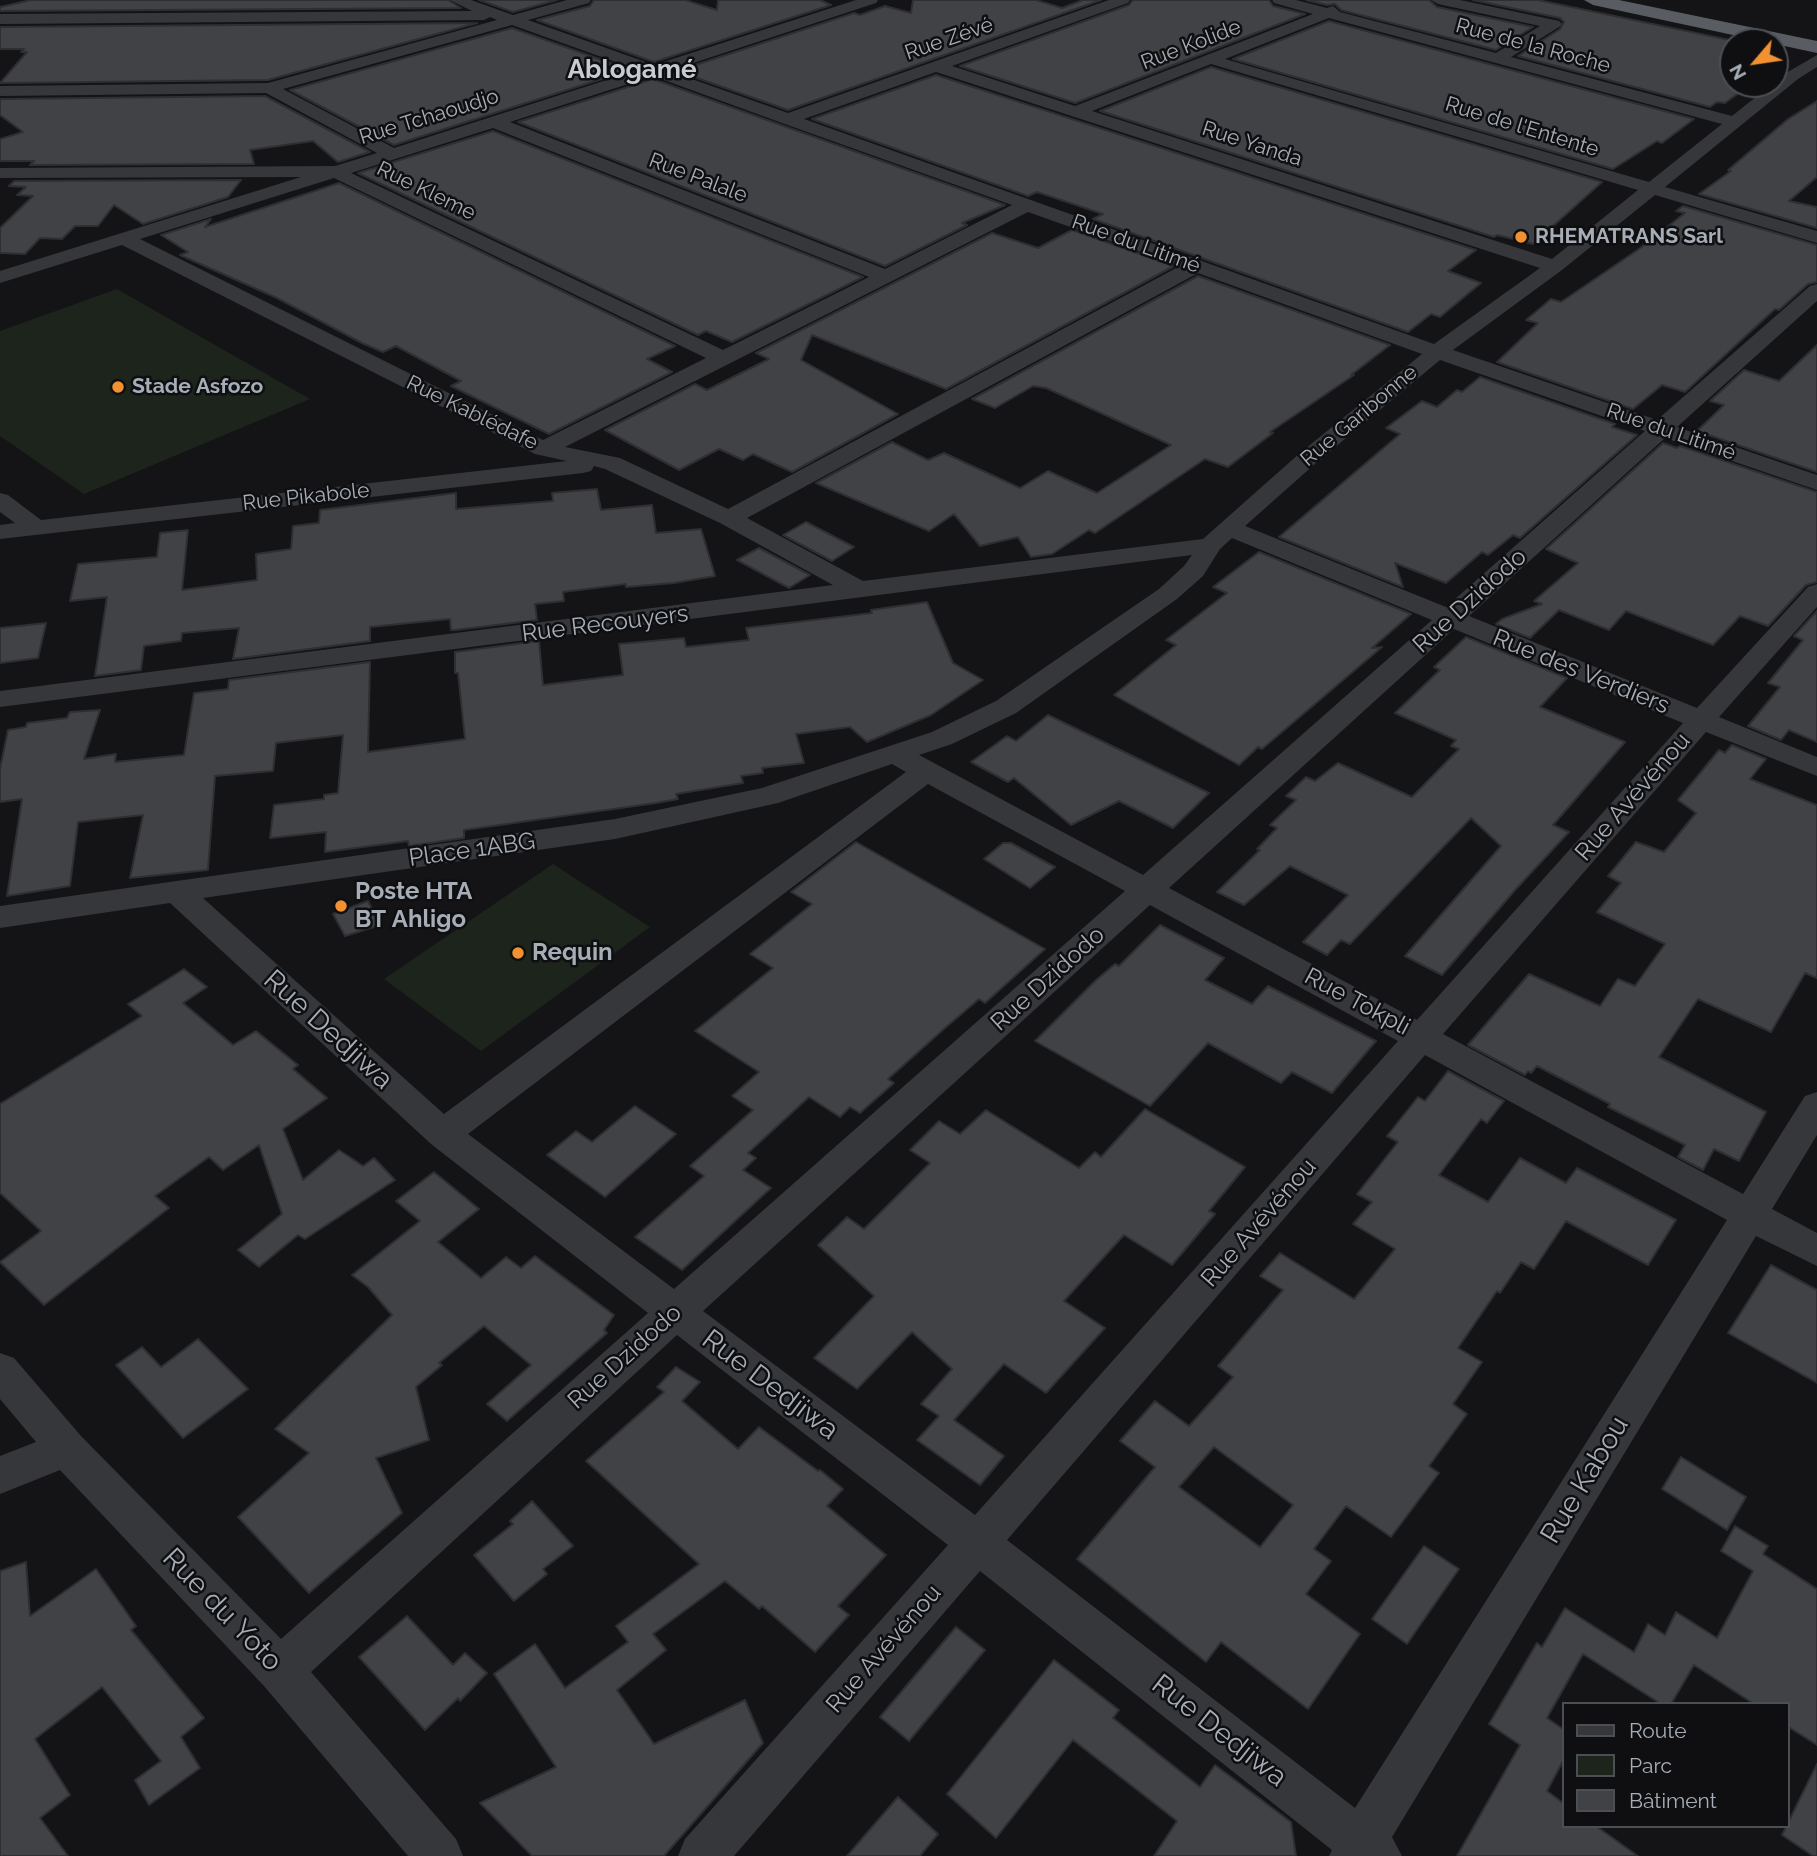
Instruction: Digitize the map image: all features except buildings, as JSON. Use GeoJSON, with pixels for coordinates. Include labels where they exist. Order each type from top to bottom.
{"type":"FeatureCollection","features":[{"type":"Feature","properties":{"kind":"highway"},"geometry":{"type":"LineString","coordinates":[[1594,0],[1637,3],[1817,36]]}},
{"type":"Feature","properties":{"kind":"highway"},"geometry":{"type":"LineString","coordinates":[[1637,3],[1817,47]]}},
{"type":"Feature","properties":{"kind":"street"},"geometry":{"type":"LineString","coordinates":[[176,0],[218,18]]}},
{"type":"Feature","properties":{"kind":"street","name":"Rue du Litimé"},"geometry":{"type":"LineString","coordinates":[[457,0],[1437,352],[1817,483]]}},
{"type":"Feature","properties":{"kind":"street"},"geometry":{"type":"LineString","coordinates":[[0,91],[269,88],[504,18],[584,0]]}},
{"type":"Feature","properties":{"kind":"street","name":"Rue Tchaoudjo"},"geometry":{"type":"LineString","coordinates":[[0,277],[871,0]]}},
{"type":"Feature","properties":{"kind":"street","name":"Rue Zévé"},"geometry":{"type":"LineString","coordinates":[[788,119],[1123,0]]}},
{"type":"Feature","properties":{"kind":"street","name":"Rue de la Roche"},"geometry":{"type":"LineString","coordinates":[[1279,0],[1736,122]]}},
{"type":"Feature","properties":{"kind":"street"},"geometry":{"type":"LineString","coordinates":[[1438,0],[1554,24],[1499,58]]}},
{"type":"Feature","properties":{"kind":"street","name":"Rue Kolide"},"geometry":{"type":"LineString","coordinates":[[1077,111],[1213,60],[1350,4]]}},
{"type":"Feature","properties":{"kind":"street"},"geometry":{"type":"LineString","coordinates":[[0,19],[504,18]]}},
{"type":"Feature","properties":{"kind":"street","name":"Rue de l'Entente"},"geometry":{"type":"LineString","coordinates":[[1213,60],[1817,237]]}},
{"type":"Feature","properties":{"kind":"street","name":"Rue Garibonne"},"geometry":{"type":"LineString","coordinates":[[895,755],[942,737],[1006,706],[1168,594],[1194,571],[1219,537],[1308,457],[1437,352],[1555,266],[1817,60]]}},
{"type":"Feature","properties":{"kind":"street","name":"Rue Yanda"},"geometry":{"type":"LineString","coordinates":[[935,66],[1555,266]]}},
{"type":"Feature","properties":{"kind":"street"},"geometry":{"type":"LineString","coordinates":[[269,88],[390,153]]}},
{"type":"Feature","properties":{"kind":"street","name":"Rue Palale"},"geometry":{"type":"LineString","coordinates":[[494,122],[885,276]]}},
{"type":"Feature","properties":{"kind":"street","name":"Rue Kleme"},"geometry":{"type":"LineString","coordinates":[[0,173],[333,171],[724,359]]}},
{"type":"Feature","properties":{"kind":"street"},"geometry":{"type":"LineString","coordinates":[[542,449],[1027,205]]}},
{"type":"Feature","properties":{"kind":"street","name":"Rue Kablédafe"},"geometry":{"type":"LineString","coordinates":[[123,239],[542,449],[612,463],[729,518],[862,591]]}},
{"type":"Feature","properties":{"kind":"street"},"geometry":{"type":"LineString","coordinates":[[0,259],[59,258]]}},
{"type":"Feature","properties":{"kind":"street"},"geometry":{"type":"LineString","coordinates":[[729,518],[1196,266]]}},
{"type":"Feature","properties":{"kind":"street","name":"Rue Dzidodo"},"geometry":{"type":"LineString","coordinates":[[280,1670],[674,1313],[1817,290]]}},
{"type":"Feature","properties":{"kind":"street","name":"Rue Pikabole"},"geometry":{"type":"LineString","coordinates":[[0,532],[612,463]]}},
{"type":"Feature","properties":{"kind":"street"},"geometry":{"type":"LineString","coordinates":[[0,500],[36,528]]}},
{"type":"Feature","properties":{"kind":"street","name":"Rue Recouyers"},"geometry":{"type":"LineString","coordinates":[[0,699],[862,591],[1219,537]]}},
{"type":"Feature","properties":{"kind":"street","name":"Rue des Verdiers"},"geometry":{"type":"LineString","coordinates":[[1219,537],[1450,619],[1817,767]]}},
{"type":"Feature","properties":{"kind":"street","name":"Rue Avévénou"},"geometry":{"type":"LineString","coordinates":[[702,1856],[1701,720],[1817,592]]}},
{"type":"Feature","properties":{"kind":"street","name":"Rue Tokpli"},"geometry":{"type":"LineString","coordinates":[[895,755],[1817,1251]]}},
{"type":"Feature","properties":{"kind":"street","name":"Place 1ABG"},"geometry":{"type":"LineString","coordinates":[[0,918],[615,829],[768,796],[895,755]]}},
{"type":"Feature","properties":{"kind":"street"},"geometry":{"type":"LineString","coordinates":[[443,1134],[926,771]]}},
{"type":"Feature","properties":{"kind":"street","name":"Rue Dedjiwa"},"geometry":{"type":"LineString","coordinates":[[178,894],[443,1134],[978,1543],[1364,1852]]}},
{"type":"Feature","properties":{"kind":"street","name":"Rue Kabou"},"geometry":{"type":"LineString","coordinates":[[1364,1852],[1748,1214],[1817,1105]]}},
{"type":"Feature","properties":{"kind":"street","name":"Rue du Yoto"},"geometry":{"type":"LineString","coordinates":[[0,1370],[66,1449],[280,1670],[439,1856]]}},
{"type":"Feature","properties":{"kind":"street"},"geometry":{"type":"LineString","coordinates":[[0,1475],[66,1449]]}},
{"type":"Feature","properties":{"kind":"green space"},"geometry":{"type":"Polygon","coordinates":[[[117,289],[310,399],[84,494],[0,436],[0,331],[117,289]]]}},
{"type":"Feature","properties":{"kind":"green space","name":"Requin"},"geometry":{"type":"Polygon","coordinates":[[[553,864],[650,927],[481,1051],[384,979],[553,864]]]}},
{"type":"Feature","properties":{"kind":"place","name":"RHEMATRANS Sarl"},"geometry":{"type":"Point","coordinates":[1521,237]}},
{"type":"Feature","properties":{"kind":"place","name":"Stade Asfozo"},"geometry":{"type":"Point","coordinates":[118,387]}},
{"type":"Feature","properties":{"kind":"place","name":"Poste HTA BT Ahligo"},"geometry":{"type":"Point","coordinates":[341,906]}},
{"type":"Feature","properties":{"kind":"place","name":"Requin"},"geometry":{"type":"Point","coordinates":[518,953]}},
{"type":"Feature","properties":{"kind":"district","name":"Ablogamé"},"geometry":{"type":"Point","coordinates":[632,70]}}]}
